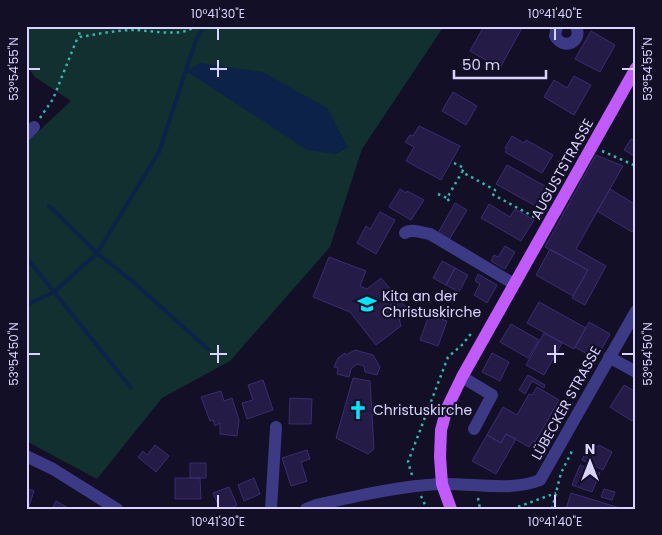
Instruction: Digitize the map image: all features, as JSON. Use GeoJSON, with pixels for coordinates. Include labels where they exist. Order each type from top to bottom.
{"type":"FeatureCollection","features":[{"type":"Feature","properties":{"kind":"main road","name":"AUGUSTSTRASSE"},"geometry":{"type":"LineString","coordinates":[[442,484],[441,430],[447,408],[462,377],[636,68]]}},
{"type":"Feature","properties":{"kind":"main road"},"geometry":{"type":"LineString","coordinates":[[442,484],[451,509]]}},
{"type":"Feature","properties":{"kind":"street"},"geometry":{"type":"LineString","coordinates":[[557,26],[555,36],[563,44],[573,42],[577,38],[576,26]]}},
{"type":"Feature","properties":{"kind":"street"},"geometry":{"type":"LineString","coordinates":[[405,233],[409,230],[430,234],[514,284]]}},
{"type":"Feature","properties":{"kind":"street","name":"LÜBECKER STRASSE"},"geometry":{"type":"LineString","coordinates":[[306,509],[316,505],[400,488],[442,484],[526,486],[540,480],[636,311]]}},
{"type":"Feature","properties":{"kind":"street"},"geometry":{"type":"LineString","coordinates":[[609,357],[636,372]]}},
{"type":"Feature","properties":{"kind":"street"},"geometry":{"type":"LineString","coordinates":[[462,377],[492,395],[474,429]]}},
{"type":"Feature","properties":{"kind":"street"},"geometry":{"type":"LineString","coordinates":[[271,509],[276,427]]}},
{"type":"Feature","properties":{"kind":"street"},"geometry":{"type":"LineString","coordinates":[[26,456],[53,469],[117,509]]}},
{"type":"Feature","properties":{"kind":"path"},"geometry":{"type":"LineString","coordinates":[[78,26],[80,36]]}},
{"type":"Feature","properties":{"kind":"path"},"geometry":{"type":"LineString","coordinates":[[30,131],[52,99],[77,39],[80,36],[132,30],[187,32],[194,26]]}},
{"type":"Feature","properties":{"kind":"path"},"geometry":{"type":"LineString","coordinates":[[592,146],[636,166]]}},
{"type":"Feature","properties":{"kind":"path"},"geometry":{"type":"LineString","coordinates":[[438,194],[448,200],[464,168],[454,163]]}},
{"type":"Feature","properties":{"kind":"path"},"geometry":{"type":"LineString","coordinates":[[462,172],[495,190],[492,194],[548,225]]}},
{"type":"Feature","properties":{"kind":"path"},"geometry":{"type":"LineString","coordinates":[[552,509],[561,473],[573,449]]}},
{"type":"Feature","properties":{"kind":"path"},"geometry":{"type":"LineString","coordinates":[[512,509],[556,493]]}},
{"type":"Feature","properties":{"kind":"green space"},"geometry":{"type":"Polygon","coordinates":[[[26,26],[444,26],[362,149],[330,247],[230,361],[162,398],[97,479],[26,441],[26,143],[71,101],[35,77],[26,65],[26,26]],[[187,71],[236,103],[335,154],[348,147],[187,71]]]}},
{"type":"Feature","properties":{"kind":"water"},"geometry":{"type":"Polygon","coordinates":[[[200,63],[263,72],[327,108],[348,147],[335,154],[307,150],[187,71],[200,63]]]}},
{"type":"Feature","properties":{"kind":"building"},"geometry":{"type":"Polygon","coordinates":[[[484,26],[523,26],[500,68],[470,51],[484,26]]]}},
{"type":"Feature","properties":{"kind":"building"},"geometry":{"type":"Polygon","coordinates":[[[591,31],[615,45],[600,72],[575,59],[591,31]]]}},
{"type":"Feature","properties":{"kind":"building"},"geometry":{"type":"Polygon","coordinates":[[[574,76],[591,85],[574,115],[544,97],[554,80],[567,88],[574,76]]]}},
{"type":"Feature","properties":{"kind":"building"},"geometry":{"type":"Polygon","coordinates":[[[453,92],[477,106],[466,125],[442,111],[453,92]]]}},
{"type":"Feature","properties":{"kind":"building"},"geometry":{"type":"Polygon","coordinates":[[[419,126],[460,146],[441,180],[406,161],[414,147],[405,142],[410,135],[413,136],[419,126]]]}},
{"type":"Feature","properties":{"kind":"building"},"geometry":{"type":"Polygon","coordinates":[[[512,136],[524,143],[526,140],[553,155],[542,173],[505,152],[507,149],[505,148],[512,136]]]}},
{"type":"Feature","properties":{"kind":"building"},"geometry":{"type":"Polygon","coordinates":[[[631,139],[636,142],[636,157],[624,150],[631,139]]]}},
{"type":"Feature","properties":{"kind":"building"},"geometry":{"type":"Polygon","coordinates":[[[596,155],[623,166],[576,249],[606,266],[585,305],[572,298],[588,270],[545,247],[596,155]]]}},
{"type":"Feature","properties":{"kind":"building"},"geometry":{"type":"Polygon","coordinates":[[[507,165],[552,190],[541,209],[496,184],[507,165]]]}},
{"type":"Feature","properties":{"kind":"building"},"geometry":{"type":"Polygon","coordinates":[[[400,189],[424,200],[411,220],[389,207],[400,189]]]}},
{"type":"Feature","properties":{"kind":"building"},"geometry":{"type":"Polygon","coordinates":[[[610,189],[636,205],[636,227],[632,232],[597,211],[610,189]]]}},
{"type":"Feature","properties":{"kind":"building"},"geometry":{"type":"Polygon","coordinates":[[[455,203],[467,210],[449,240],[438,233],[455,203]]]}},
{"type":"Feature","properties":{"kind":"building"},"geometry":{"type":"Polygon","coordinates":[[[489,204],[510,217],[515,209],[534,220],[521,241],[481,218],[489,204]]]}},
{"type":"Feature","properties":{"kind":"building"},"geometry":{"type":"Polygon","coordinates":[[[380,212],[395,220],[376,254],[357,243],[366,226],[370,229],[380,212]]]}},
{"type":"Feature","properties":{"kind":"building"},"geometry":{"type":"Polygon","coordinates":[[[505,246],[515,252],[505,269],[491,261],[494,255],[498,257],[505,246]]]}},
{"type":"Feature","properties":{"kind":"building"},"geometry":{"type":"Polygon","coordinates":[[[550,249],[588,270],[573,296],[536,275],[550,249]]]}},
{"type":"Feature","properties":{"kind":"building","name":"Kita an der Christuskirche"},"geometry":{"type":"Polygon","coordinates":[[[329,257],[366,271],[360,286],[367,289],[381,278],[409,311],[399,318],[401,326],[376,345],[350,312],[313,297],[329,257]]]}},
{"type":"Feature","properties":{"kind":"building"},"geometry":{"type":"Polygon","coordinates":[[[442,261],[455,268],[446,285],[433,278],[442,261]]]}},
{"type":"Feature","properties":{"kind":"building"},"geometry":{"type":"Polygon","coordinates":[[[455,268],[468,275],[459,292],[446,285],[455,268]]]}},
{"type":"Feature","properties":{"kind":"building"},"geometry":{"type":"Polygon","coordinates":[[[478,274],[497,285],[487,303],[474,295],[480,284],[475,281],[478,274]]]}},
{"type":"Feature","properties":{"kind":"building"},"geometry":{"type":"Polygon","coordinates":[[[539,302],[586,328],[574,349],[527,323],[539,302]]]}},
{"type":"Feature","properties":{"kind":"building"},"geometry":{"type":"Polygon","coordinates":[[[429,315],[447,321],[438,346],[420,340],[429,315]]]}},
{"type":"Feature","properties":{"kind":"building"},"geometry":{"type":"Polygon","coordinates":[[[589,322],[610,334],[596,359],[575,347],[589,322]]]}},
{"type":"Feature","properties":{"kind":"building"},"geometry":{"type":"Polygon","coordinates":[[[511,324],[539,340],[528,358],[500,342],[511,324]]]}},
{"type":"Feature","properties":{"kind":"building"},"geometry":{"type":"Polygon","coordinates":[[[544,333],[562,343],[544,375],[526,365],[544,333]]]}},
{"type":"Feature","properties":{"kind":"building"},"geometry":{"type":"Polygon","coordinates":[[[355,350],[373,355],[380,367],[377,375],[365,372],[364,366],[357,364],[351,369],[349,377],[337,374],[338,368],[334,367],[338,358],[345,353],[346,355],[355,350]]]}},
{"type":"Feature","properties":{"kind":"building"},"geometry":{"type":"Polygon","coordinates":[[[492,353],[509,362],[500,381],[482,372],[492,353]]]}},
{"type":"Feature","properties":{"kind":"building"},"geometry":{"type":"Polygon","coordinates":[[[528,375],[545,385],[544,388],[532,381],[525,394],[519,390],[528,375]]]}},
{"type":"Feature","properties":{"kind":"building","name":"Christuskirche"},"geometry":{"type":"Polygon","coordinates":[[[353,378],[370,381],[374,449],[368,454],[336,438],[353,378]]]}},
{"type":"Feature","properties":{"kind":"building"},"geometry":{"type":"Polygon","coordinates":[[[263,380],[273,410],[247,419],[242,403],[253,400],[248,385],[263,380]]]}},
{"type":"Feature","properties":{"kind":"building"},"geometry":{"type":"Polygon","coordinates":[[[624,385],[636,392],[636,414],[632,421],[610,407],[624,385]]]}},
{"type":"Feature","properties":{"kind":"building"},"geometry":{"type":"Polygon","coordinates":[[[537,387],[559,400],[535,442],[533,441],[529,447],[506,434],[501,443],[487,435],[503,407],[517,415],[529,394],[532,395],[537,387]]]}},
{"type":"Feature","properties":{"kind":"building"},"geometry":{"type":"Polygon","coordinates":[[[221,391],[224,401],[232,398],[239,420],[237,436],[220,434],[220,423],[215,426],[213,420],[210,421],[201,397],[221,391]]]}},
{"type":"Feature","properties":{"kind":"building"},"geometry":{"type":"Polygon","coordinates":[[[290,398],[312,399],[311,424],[289,424],[290,398]]]}},
{"type":"Feature","properties":{"kind":"building"},"geometry":{"type":"Polygon","coordinates":[[[506,434],[516,439],[496,474],[472,461],[487,435],[501,443],[506,434]]]}},
{"type":"Feature","properties":{"kind":"building"},"geometry":{"type":"Polygon","coordinates":[[[590,443],[598,447],[599,445],[612,452],[603,470],[582,460],[590,443]]]}},
{"type":"Feature","properties":{"kind":"building"},"geometry":{"type":"Polygon","coordinates":[[[155,445],[169,456],[156,472],[138,457],[143,451],[147,455],[155,445]]]}},
{"type":"Feature","properties":{"kind":"building"},"geometry":{"type":"Polygon","coordinates":[[[307,450],[310,459],[301,462],[307,481],[291,486],[282,458],[307,450]]]}},
{"type":"Feature","properties":{"kind":"building"},"geometry":{"type":"Polygon","coordinates":[[[190,463],[206,463],[206,478],[190,478],[190,463]]]}},
{"type":"Feature","properties":{"kind":"building"},"geometry":{"type":"Polygon","coordinates":[[[580,465],[600,473],[592,492],[572,485],[580,465]]]}},
{"type":"Feature","properties":{"kind":"building"},"geometry":{"type":"Polygon","coordinates":[[[175,478],[200,478],[201,499],[175,499],[175,478]]]}},
{"type":"Feature","properties":{"kind":"building"},"geometry":{"type":"Polygon","coordinates":[[[254,478],[260,494],[244,501],[238,485],[254,478]]]}},
{"type":"Feature","properties":{"kind":"building"},"geometry":{"type":"Polygon","coordinates":[[[229,487],[237,505],[229,509],[220,509],[213,493],[229,487]]]}},
{"type":"Feature","properties":{"kind":"building"},"geometry":{"type":"Polygon","coordinates":[[[26,488],[34,491],[28,509],[26,509],[26,488]]]}},
{"type":"Feature","properties":{"kind":"building"},"geometry":{"type":"Polygon","coordinates":[[[604,489],[615,492],[612,500],[601,497],[604,489]]]}},
{"type":"Feature","properties":{"kind":"building"},"geometry":{"type":"Polygon","coordinates":[[[571,493],[623,509],[566,509],[571,493]]]}},
{"type":"Feature","properties":{"kind":"building"},"geometry":{"type":"Polygon","coordinates":[[[56,501],[68,508],[68,509],[52,509],[56,501]]]}},
{"type":"Feature","properties":{"kind":"waterway"},"geometry":{"type":"LineString","coordinates":[[26,305],[54,292],[97,253],[159,152],[196,40],[204,26]]}},
{"type":"Feature","properties":{"kind":"waterway"},"geometry":{"type":"LineString","coordinates":[[49,206],[97,253],[132,281],[208,349]]}},
{"type":"Feature","properties":{"kind":"waterway"},"geometry":{"type":"LineString","coordinates":[[26,257],[131,388]]}},
{"type":"Feature","properties":{"kind":"place","name":"Kita an der Christuskirche"},"geometry":{"type":"Point","coordinates":[367,304]}},
{"type":"Feature","properties":{"kind":"place","name":"Christuskirche"},"geometry":{"type":"Point","coordinates":[358,410]}}]}
